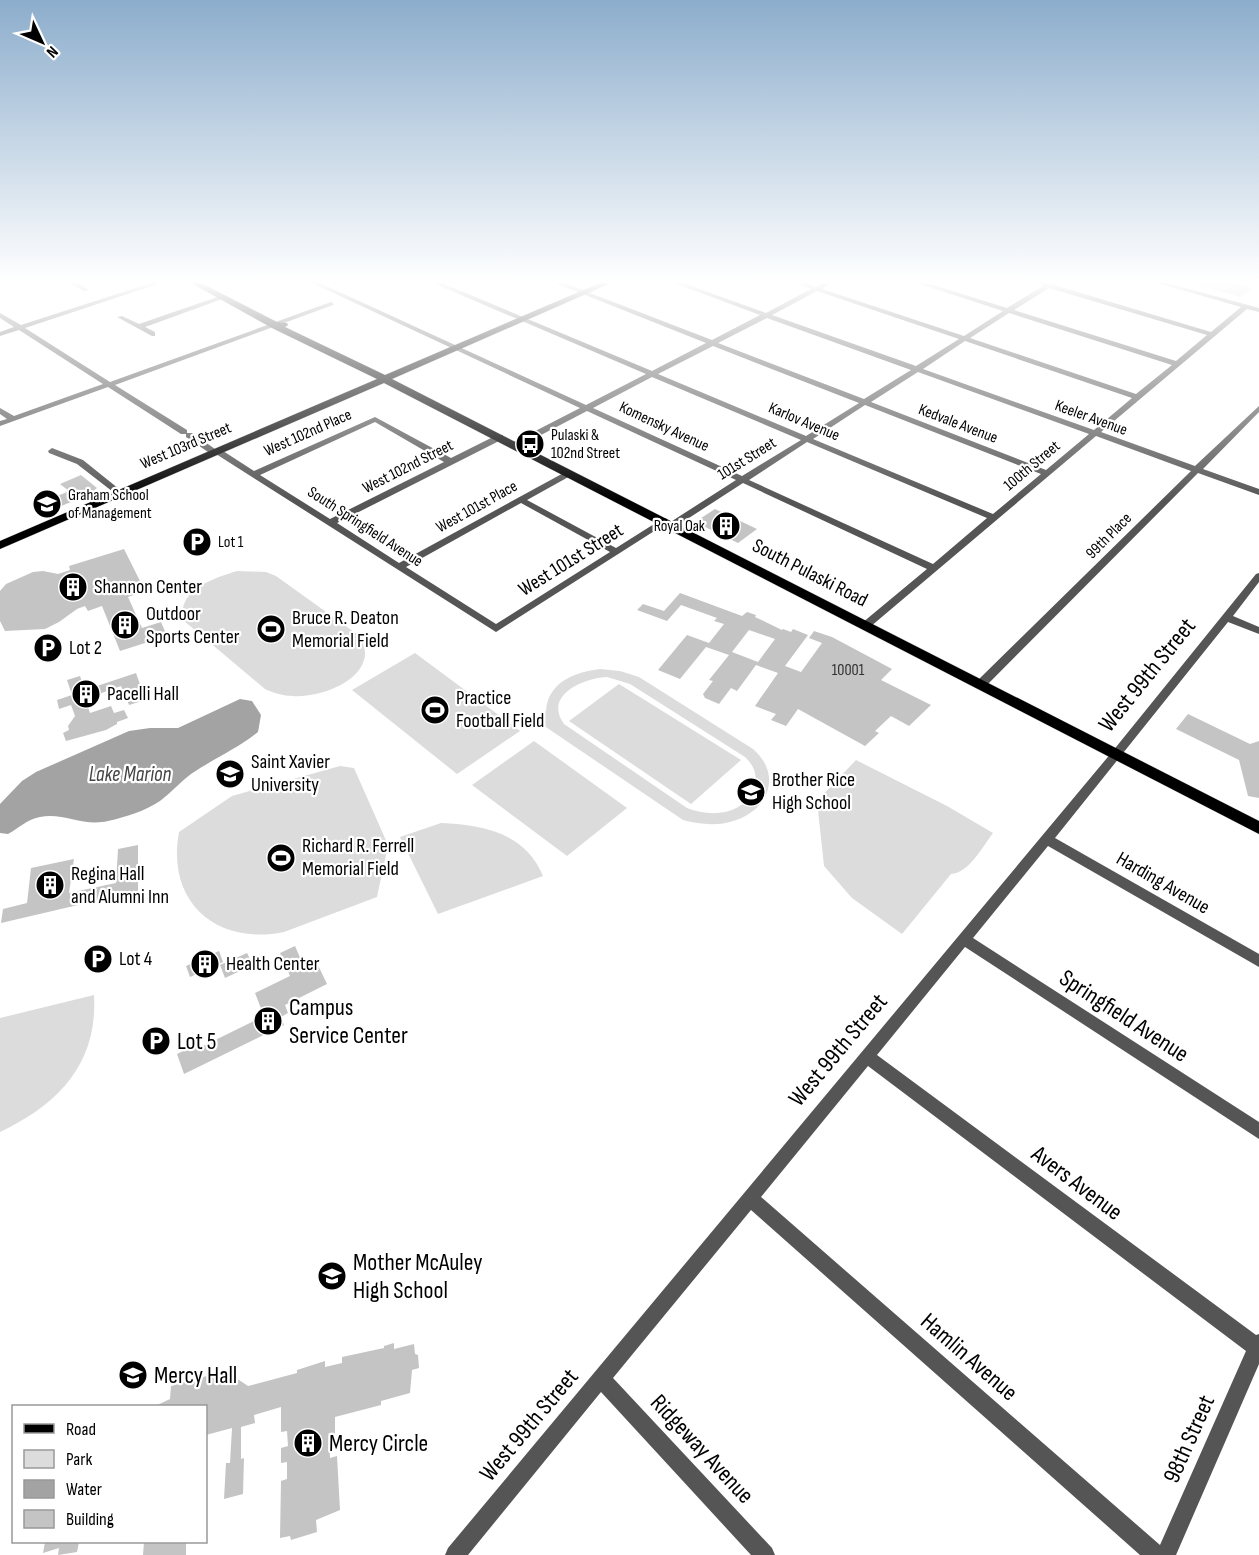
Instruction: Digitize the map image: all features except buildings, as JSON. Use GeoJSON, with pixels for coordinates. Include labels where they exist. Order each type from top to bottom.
{"type":"FeatureCollection","features":[{"type":"Feature","properties":{"kind":"main road","name":"South Pulaski Road"},"geometry":{"type":"LineString","coordinates":[[339,356],[1259,828]]}},
{"type":"Feature","properties":{"kind":"main road","name":"West 103rd Street"},"geometry":{"type":"LineString","coordinates":[[2,542],[438,356]]}},
{"type":"Feature","properties":{"kind":"street","name":"South Springfield Avenue"},"geometry":{"type":"LineString","coordinates":[[64,356],[496,628]]}},
{"type":"Feature","properties":{"kind":"street"},"geometry":{"type":"LineString","coordinates":[[0,424],[188,356]]}},
{"type":"Feature","properties":{"kind":"street","name":"Komensky Avenue"},"geometry":{"type":"LineString","coordinates":[[472,356],[934,568]]}},
{"type":"Feature","properties":{"kind":"street","name":"Karlov Avenue"},"geometry":{"type":"LineString","coordinates":[[609,356],[994,518]]}},
{"type":"Feature","properties":{"kind":"street"},"geometry":{"type":"LineString","coordinates":[[515,445],[688,356]]}},
{"type":"Feature","properties":{"kind":"street","name":"Kedvale Avenue"},"geometry":{"type":"LineString","coordinates":[[744,356],[1047,473]]}},
{"type":"Feature","properties":{"kind":"street","name":"Keeler Avenue"},"geometry":{"type":"LineString","coordinates":[[879,356],[1259,492]]}},
{"type":"Feature","properties":{"kind":"street","name":"101st Street"},"geometry":{"type":"LineString","coordinates":[[668,523],[742,480],[937,356]]}},
{"type":"Feature","properties":{"kind":"street"},"geometry":{"type":"LineString","coordinates":[[1013,356],[1137,397]]}},
{"type":"Feature","properties":{"kind":"street"},"geometry":{"type":"LineString","coordinates":[[1150,356],[1177,364]]}},
{"type":"Feature","properties":{"kind":"street","name":"100th Street"},"geometry":{"type":"LineString","coordinates":[[866,625],[1187,356]]}},
{"type":"Feature","properties":{"kind":"street","name":"99th Place"},"geometry":{"type":"LineString","coordinates":[[980,685],[1259,408]]}},
{"type":"Feature","properties":{"kind":"street"},"geometry":{"type":"LineString","coordinates":[[0,410],[13,419]]}},
{"type":"Feature","properties":{"kind":"street","name":"West 102nd Place"},"geometry":{"type":"LineString","coordinates":[[254,474],[375,419],[451,462]]}},
{"type":"Feature","properties":{"kind":"street","name":"West 102nd Street"},"geometry":{"type":"LineString","coordinates":[[330,523],[500,437]]}},
{"type":"Feature","properties":{"kind":"street"},"geometry":{"type":"LineString","coordinates":[[52,451],[80,462],[120,493]]}},
{"type":"Feature","properties":{"kind":"street","name":"West 101st Place"},"geometry":{"type":"LineString","coordinates":[[399,567],[569,473]]}},
{"type":"Feature","properties":{"kind":"street"},"geometry":{"type":"LineString","coordinates":[[521,500],[616,552]]}},
{"type":"Feature","properties":{"kind":"street","name":"West 101st Street"},"geometry":{"type":"LineString","coordinates":[[496,628],[616,552],[668,523]]}},
{"type":"Feature","properties":{"kind":"street","name":"West 99th Street"},"geometry":{"type":"LineString","coordinates":[[455,1555],[1116,755],[1259,576]]}},
{"type":"Feature","properties":{"kind":"street"},"geometry":{"type":"LineString","coordinates":[[1226,617],[1259,631]]}},
{"type":"Feature","properties":{"kind":"street","name":"Harding Avenue"},"geometry":{"type":"LineString","coordinates":[[1047,839],[1259,961]]}},
{"type":"Feature","properties":{"kind":"street","name":"Springfield Avenue"},"geometry":{"type":"LineString","coordinates":[[964,939],[1259,1131]]}},
{"type":"Feature","properties":{"kind":"street","name":"Avers Avenue"},"geometry":{"type":"LineString","coordinates":[[866,1056],[1258,1347]]}},
{"type":"Feature","properties":{"kind":"street","name":"Hamlin Avenue"},"geometry":{"type":"LineString","coordinates":[[750,1198],[1155,1555]]}},
{"type":"Feature","properties":{"kind":"street","name":"98th Street"},"geometry":{"type":"LineString","coordinates":[[1166,1555],[1258,1347]]}},
{"type":"Feature","properties":{"kind":"street","name":"Ridgeway Avenue"},"geometry":{"type":"LineString","coordinates":[[601,1378],[765,1555]]}},
{"type":"Feature","properties":{"kind":"green space"},"geometry":{"type":"Polygon","coordinates":[[[237,571],[266,572],[276,576],[361,637],[365,654],[360,669],[344,683],[312,695],[286,695],[265,689],[183,620],[183,610],[191,593],[218,577],[237,571]]]}},
{"type":"Feature","properties":{"kind":"green space","name":"Practice Football Field"},"geometry":{"type":"Polygon","coordinates":[[[415,653],[520,731],[457,774],[352,690],[415,653]]]}},
{"type":"Feature","properties":{"kind":"green space"},"geometry":{"type":"Polygon","coordinates":[[[600,669],[620,671],[639,677],[753,749],[768,771],[769,782],[762,802],[754,811],[730,822],[707,824],[683,820],[534,719],[546,711],[552,693],[564,680],[600,669]],[[607,677],[588,681],[569,690],[562,697],[559,705],[559,714],[564,724],[687,808],[718,813],[729,811],[745,802],[751,795],[756,780],[755,772],[745,757],[630,684],[607,677]]]}},
{"type":"Feature","properties":{"kind":"green space"},"geometry":{"type":"Polygon","coordinates":[[[619,684],[741,760],[691,804],[569,721],[619,684]]]}},
{"type":"Feature","properties":{"kind":"green space"},"geometry":{"type":"Polygon","coordinates":[[[534,741],[627,808],[567,856],[472,785],[534,741]]]}},
{"type":"Feature","properties":{"kind":"green space"},"geometry":{"type":"Polygon","coordinates":[[[856,760],[947,806],[993,833],[970,864],[951,874],[902,934],[852,898],[824,866],[817,801],[856,760]]]}},
{"type":"Feature","properties":{"kind":"green space","name":"Richard R. Ferrell Memorial Field"},"geometry":{"type":"Polygon","coordinates":[[[340,766],[354,768],[388,845],[377,897],[284,932],[259,935],[237,932],[217,925],[201,914],[189,898],[180,879],[177,857],[179,832],[232,796],[340,766]]]}},
{"type":"Feature","properties":{"kind":"green space"},"geometry":{"type":"Polygon","coordinates":[[[441,823],[473,826],[501,834],[526,850],[543,876],[438,914],[400,837],[441,823]]]}},
{"type":"Feature","properties":{"kind":"green space"},"geometry":{"type":"Polygon","coordinates":[[[94,995],[94,1019],[89,1041],[82,1061],[71,1079],[40,1108],[0,1132],[0,1018],[94,995]]]}},
{"type":"Feature","properties":{"kind":"water","name":"Lake Marion"},"geometry":{"type":"Polygon","coordinates":[[[240,699],[252,701],[261,715],[258,732],[191,774],[154,805],[128,816],[99,822],[57,816],[40,817],[8,834],[0,833],[0,804],[22,781],[36,772],[129,731],[178,728],[240,699]]]}},
{"type":"Feature","properties":{"kind":"place","name":"Pulaski & 102nd Street"},"geometry":{"type":"Point","coordinates":[530,444]}},
{"type":"Feature","properties":{"kind":"place","name":"Graham School of Management"},"geometry":{"type":"Point","coordinates":[47,504]}},
{"type":"Feature","properties":{"kind":"place","name":"Royal Oak"},"geometry":{"type":"Point","coordinates":[726,526]}},
{"type":"Feature","properties":{"kind":"place","name":"Lot 1"},"geometry":{"type":"Point","coordinates":[197,542]}},
{"type":"Feature","properties":{"kind":"place","name":"Shannon Center"},"geometry":{"type":"Point","coordinates":[73,587]}},
{"type":"Feature","properties":{"kind":"place","name":"Outdoor Sports Center"},"geometry":{"type":"Point","coordinates":[125,625]}},
{"type":"Feature","properties":{"kind":"place","name":"Bruce R. Deaton Memorial Field"},"geometry":{"type":"Point","coordinates":[271,629]}},
{"type":"Feature","properties":{"kind":"place","name":"Lot 2"},"geometry":{"type":"Point","coordinates":[48,648]}},
{"type":"Feature","properties":{"kind":"place","name":"Pacelli Hall"},"geometry":{"type":"Point","coordinates":[86,694]}},
{"type":"Feature","properties":{"kind":"place","name":"Practice Football Field"},"geometry":{"type":"Point","coordinates":[435,710]}},
{"type":"Feature","properties":{"kind":"place","name":"Saint Xavier University"},"geometry":{"type":"Point","coordinates":[230,774]}},
{"type":"Feature","properties":{"kind":"place","name":"Brother Rice High School"},"geometry":{"type":"Point","coordinates":[751,792]}},
{"type":"Feature","properties":{"kind":"place","name":"Richard R. Ferrell Memorial Field"},"geometry":{"type":"Point","coordinates":[281,858]}},
{"type":"Feature","properties":{"kind":"place","name":"Regina Hall and Alumni Inn"},"geometry":{"type":"Point","coordinates":[50,885]}},
{"type":"Feature","properties":{"kind":"place","name":"Lot 4"},"geometry":{"type":"Point","coordinates":[98,959]}},
{"type":"Feature","properties":{"kind":"place","name":"Health Center"},"geometry":{"type":"Point","coordinates":[205,964]}},
{"type":"Feature","properties":{"kind":"place","name":"Campus Service Center"},"geometry":{"type":"Point","coordinates":[268,1021]}},
{"type":"Feature","properties":{"kind":"place","name":"Lot 5"},"geometry":{"type":"Point","coordinates":[156,1041]}},
{"type":"Feature","properties":{"kind":"place","name":"Mother McAuley High School"},"geometry":{"type":"Point","coordinates":[332,1276]}},
{"type":"Feature","properties":{"kind":"place","name":"Mercy Hall"},"geometry":{"type":"Point","coordinates":[133,1375]}},
{"type":"Feature","properties":{"kind":"place","name":"Mercy Circle"},"geometry":{"type":"Point","coordinates":[308,1443]}}]}
